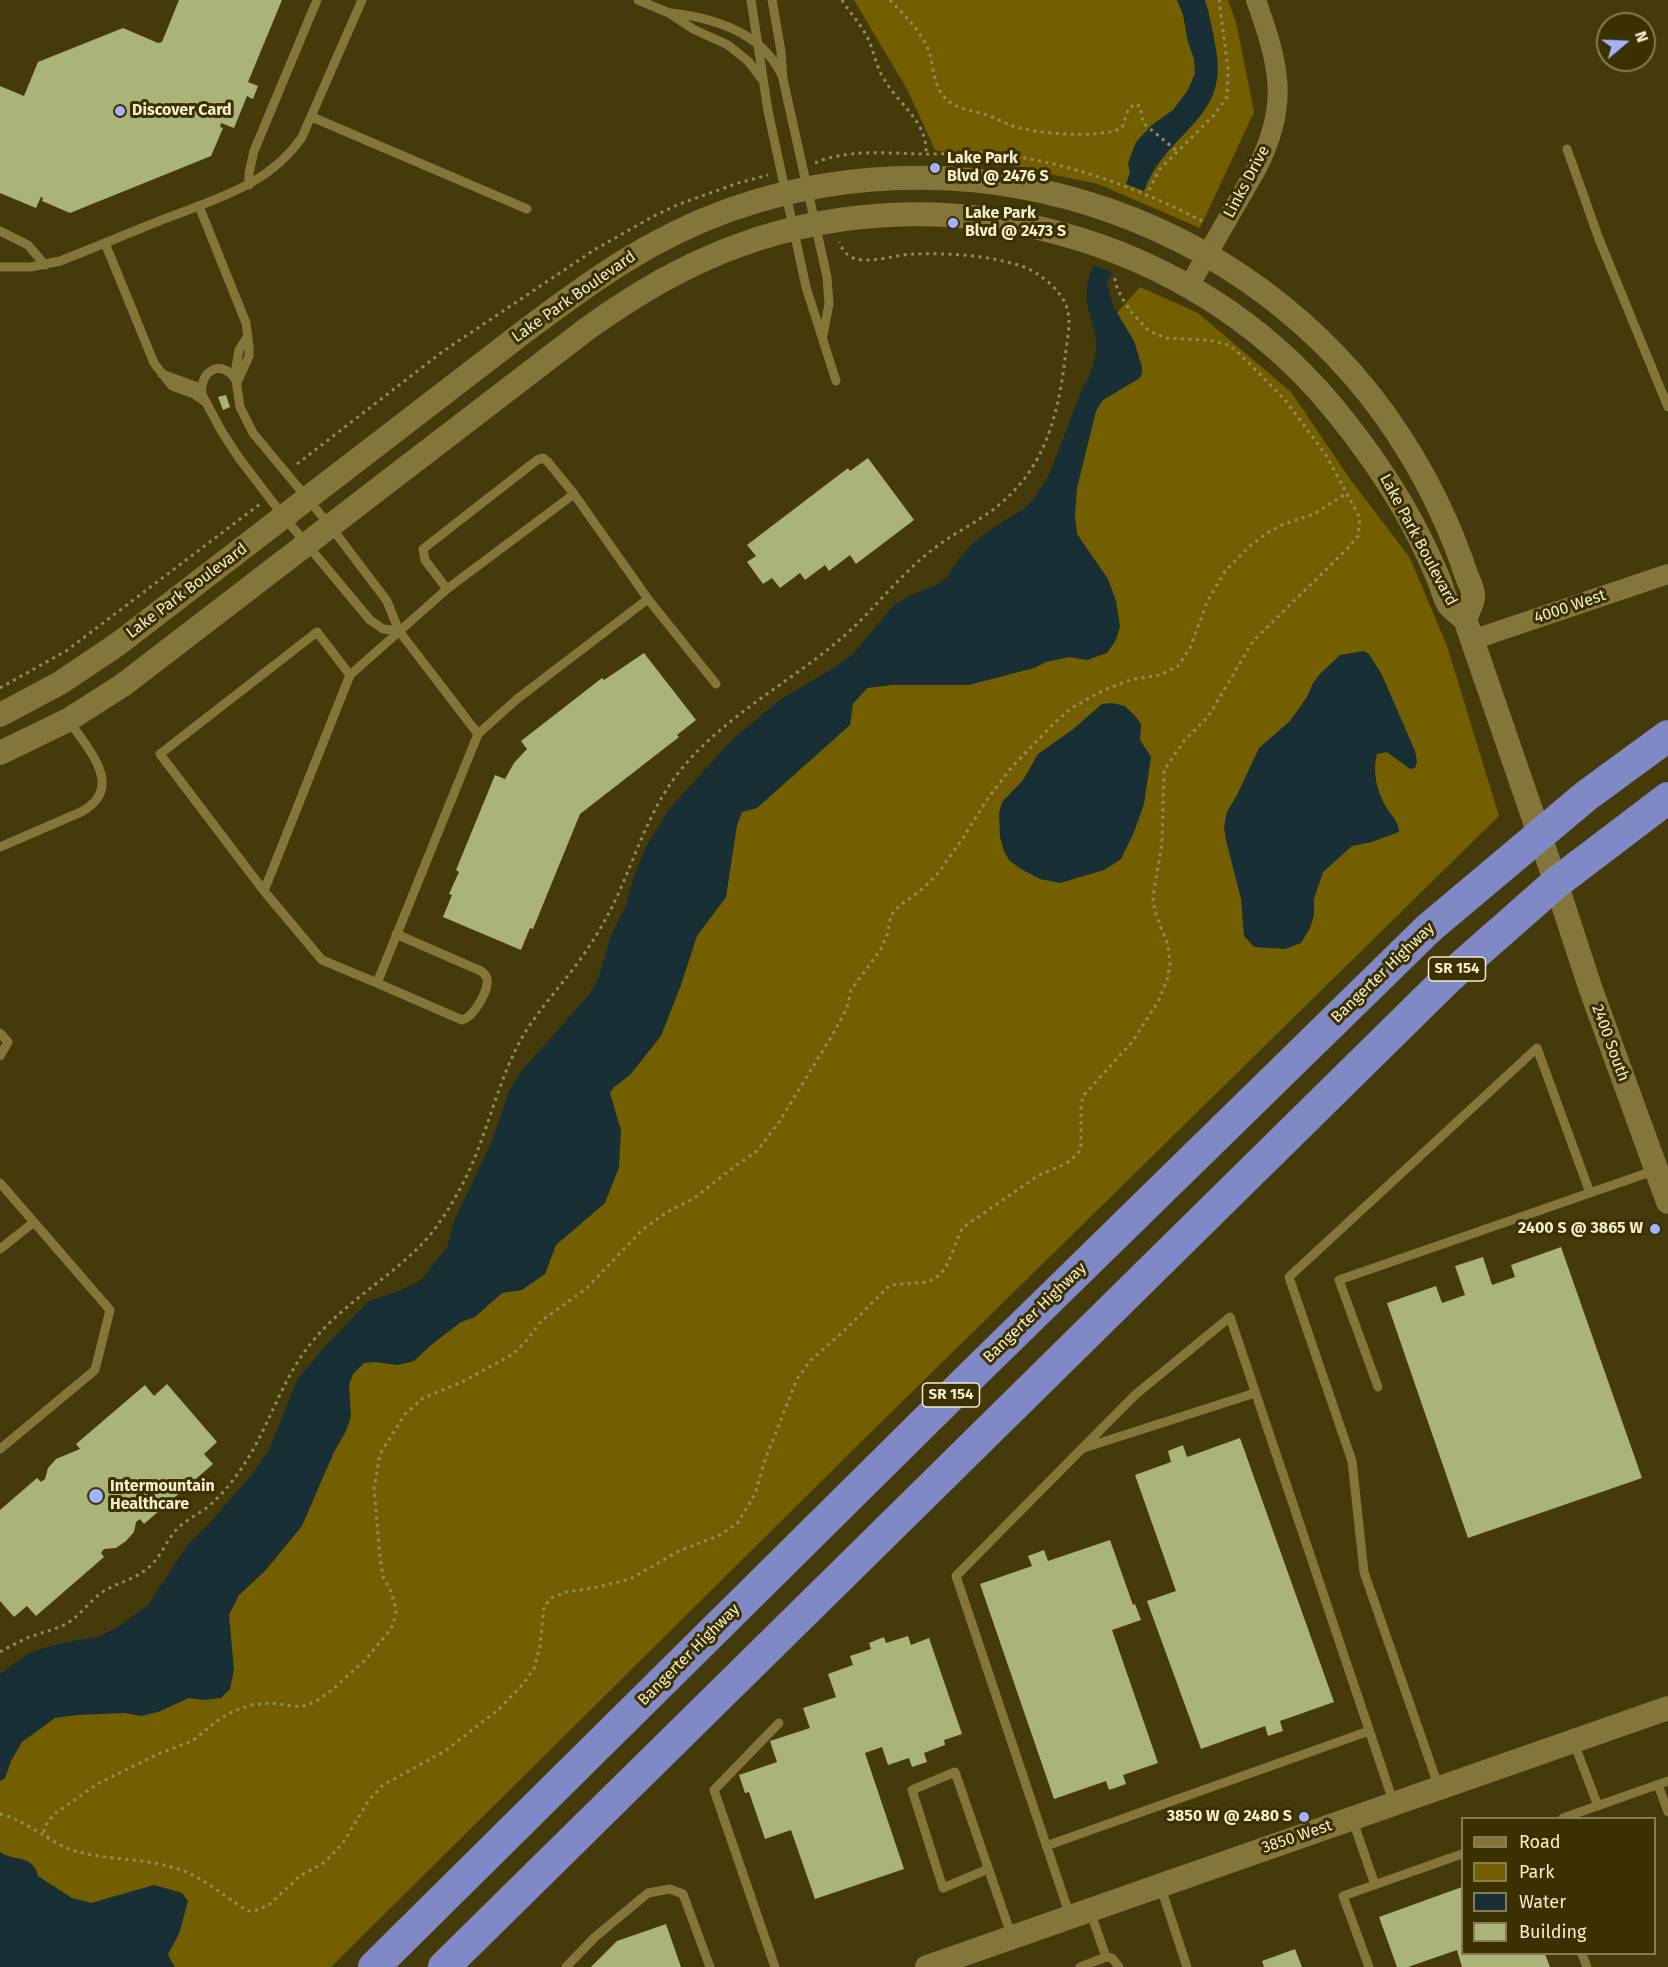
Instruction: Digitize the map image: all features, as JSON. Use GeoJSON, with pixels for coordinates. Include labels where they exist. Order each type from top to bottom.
{"type":"FeatureCollection","features":[{"type":"Feature","properties":{"kind":"highway","name":"Bangerter Highway"},"geometry":{"type":"LineString","coordinates":[[374,1967],[807,1537],[1311,1041],[1429,928],[1587,796],[1668,736]]}},
{"type":"Feature","properties":{"kind":"highway","name":"SR 154"},"geometry":{"type":"LineString","coordinates":[[444,1967],[1412,1012],[1556,883],[1668,798]]}},
{"type":"Feature","properties":{"kind":"street","name":"Links Drive"},"geometry":{"type":"LineString","coordinates":[[1189,286],[1257,168],[1273,129],[1277,108],[1276,65],[1256,0]]}},
{"type":"Feature","properties":{"kind":"street","name":"Lake Park Boulevard"},"geometry":{"type":"LineString","coordinates":[[0,715],[60,683],[88,665],[608,270],[636,253],[701,221],[796,191],[858,182],[936,178],[990,182],[1027,188],[1096,205],[1144,223],[1207,254],[1254,286],[1297,319],[1342,363],[1389,421],[1429,486],[1458,550],[1474,596],[1469,630]]}},
{"type":"Feature","properties":{"kind":"street","name":"Lake Park Boulevard"},"geometry":{"type":"LineString","coordinates":[[0,753],[68,720],[123,685],[619,306],[652,285],[741,244],[804,227],[875,216],[914,214],[962,216],[1045,228],[1106,247],[1143,263],[1189,286],[1223,307],[1304,375],[1335,410],[1394,491],[1426,551],[1449,605],[1469,630],[1556,883]]}},
{"type":"Feature","properties":{"kind":"street","name":"4000 West"},"geometry":{"type":"LineString","coordinates":[[1469,630],[1668,574]]}},
{"type":"Feature","properties":{"kind":"street","name":"2400 South"},"geometry":{"type":"LineString","coordinates":[[1556,883],[1590,987],[1668,1202]]}},
{"type":"Feature","properties":{"kind":"street","name":"3850 West"},"geometry":{"type":"LineString","coordinates":[[927,1967],[1668,1708]]}},
{"type":"Feature","properties":{"kind":"lane"},"geometry":{"type":"LineString","coordinates":[[249,185],[254,151],[317,0]]}},
{"type":"Feature","properties":{"kind":"lane"},"geometry":{"type":"LineString","coordinates":[[0,267],[31,267],[45,264],[105,243],[249,185],[274,169],[302,137],[362,0]]}},
{"type":"Feature","properties":{"kind":"lane"},"geometry":{"type":"LineString","coordinates":[[638,0],[669,13],[728,45],[748,61],[762,80]]}},
{"type":"Feature","properties":{"kind":"lane"},"geometry":{"type":"LineString","coordinates":[[751,0],[762,80],[796,191],[804,227],[806,287],[836,381]]}},
{"type":"Feature","properties":{"kind":"lane"},"geometry":{"type":"LineString","coordinates":[[772,0],[781,51],[796,191],[804,227],[829,291],[827,320],[823,335]]}},
{"type":"Feature","properties":{"kind":"lane"},"geometry":{"type":"LineString","coordinates":[[669,13],[687,15],[731,28],[756,43],[770,56],[783,79]]}},
{"type":"Feature","properties":{"kind":"lane"},"geometry":{"type":"LineString","coordinates":[[312,117],[527,209]]}},
{"type":"Feature","properties":{"kind":"lane"},"geometry":{"type":"LineString","coordinates":[[1568,150],[1599,239],[1668,407]]}},
{"type":"Feature","properties":{"kind":"lane"},"geometry":{"type":"LineString","coordinates":[[199,206],[244,316],[249,356],[236,382]]}},
{"type":"Feature","properties":{"kind":"lane"},"geometry":{"type":"LineString","coordinates":[[0,231],[28,245],[45,264]]}},
{"type":"Feature","properties":{"kind":"lane"},"geometry":{"type":"LineString","coordinates":[[105,243],[154,363],[172,386],[194,394],[208,404]]}},
{"type":"Feature","properties":{"kind":"lane"},"geometry":{"type":"LineString","coordinates":[[202,393],[202,381],[210,371],[222,369],[232,374],[236,382],[240,407],[253,433],[331,527],[387,601],[399,631],[478,734]]}},
{"type":"Feature","properties":{"kind":"lane"},"geometry":{"type":"LineString","coordinates":[[162,374],[195,386],[202,393],[230,445],[284,517],[370,620],[384,629],[399,631]]}},
{"type":"Feature","properties":{"kind":"lane"},"geometry":{"type":"LineString","coordinates":[[447,589],[425,560],[423,549],[537,460],[543,458],[574,494],[648,598],[716,684]]}},
{"type":"Feature","properties":{"kind":"lane"},"geometry":{"type":"LineString","coordinates":[[264,891],[350,675],[447,589],[574,494]]}},
{"type":"Feature","properties":{"kind":"lane"},"geometry":{"type":"LineString","coordinates":[[377,983],[478,734],[517,699],[648,598]]}},
{"type":"Feature","properties":{"kind":"lane"},"geometry":{"type":"LineString","coordinates":[[350,675],[317,632],[160,754],[264,891],[322,960],[462,1020],[467,1019],[474,1012],[486,986],[487,979],[481,970],[396,934]]}},
{"type":"Feature","properties":{"kind":"lane"},"geometry":{"type":"LineString","coordinates":[[0,847],[81,812],[89,808],[98,798],[103,782],[102,774],[68,720]]}},
{"type":"Feature","properties":{"kind":"lane"},"geometry":{"type":"LineString","coordinates":[[0,1033],[8,1042],[0,1056]]}},
{"type":"Feature","properties":{"kind":"lane"},"geometry":{"type":"LineString","coordinates":[[1439,1788],[1364,1572],[1352,1461],[1289,1277],[1537,1048],[1590,1193]]}},
{"type":"Feature","properties":{"kind":"lane"},"geometry":{"type":"LineString","coordinates":[[1378,1387],[1340,1280],[1656,1170]]}},
{"type":"Feature","properties":{"kind":"lane"},"geometry":{"type":"LineString","coordinates":[[0,1183],[110,1310],[95,1370],[0,1449]]}},
{"type":"Feature","properties":{"kind":"lane"},"geometry":{"type":"LineString","coordinates":[[0,1249],[34,1222]]}},
{"type":"Feature","properties":{"kind":"lane"},"geometry":{"type":"LineString","coordinates":[[1106,1957],[1080,1913],[1046,1846],[956,1576],[1135,1395],[1230,1317],[1394,1804]]}},
{"type":"Feature","properties":{"kind":"lane"},"geometry":{"type":"LineString","coordinates":[[1081,1449],[1255,1393]]}},
{"type":"Feature","properties":{"kind":"lane"},"geometry":{"type":"LineString","coordinates":[[775,1967],[714,1790],[778,1723]]}},
{"type":"Feature","properties":{"kind":"lane"},"geometry":{"type":"LineString","coordinates":[[1046,1846],[1369,1731]]}},
{"type":"Feature","properties":{"kind":"lane"},"geometry":{"type":"LineString","coordinates":[[1573,1741],[1598,1806]]}},
{"type":"Feature","properties":{"kind":"lane"},"geometry":{"type":"LineString","coordinates":[[988,1869],[943,1888],[912,1790],[955,1772],[1012,1937]]}},
{"type":"Feature","properties":{"kind":"lane"},"geometry":{"type":"LineString","coordinates":[[1566,1817],[1663,1783],[1668,1812]]}},
{"type":"Feature","properties":{"kind":"lane"},"geometry":{"type":"LineString","coordinates":[[1352,1818],[1375,1885]]}},
{"type":"Feature","properties":{"kind":"lane"},"geometry":{"type":"LineString","coordinates":[[1370,1967],[1344,1896],[1461,1854]]}},
{"type":"Feature","properties":{"kind":"lane"},"geometry":{"type":"LineString","coordinates":[[1160,1885],[1187,1967]]}},
{"type":"Feature","properties":{"kind":"lane"},"geometry":{"type":"LineString","coordinates":[[566,1967],[595,1937],[648,1893],[670,1889],[683,1894],[710,1967]]}},
{"type":"Feature","properties":{"kind":"lane"},"geometry":{"type":"LineString","coordinates":[[1080,1967],[1106,1957],[1112,1958],[1119,1967]]}},
{"type":"Feature","properties":{"kind":"path"},"geometry":{"type":"LineString","coordinates":[[842,0],[865,32],[877,65],[890,89],[921,127],[927,144],[926,154]]}},
{"type":"Feature","properties":{"kind":"path"},"geometry":{"type":"LineString","coordinates":[[890,0],[922,36],[939,91],[949,103],[962,110],[987,115],[1011,126],[1031,130],[1100,134],[1122,128],[1128,110],[1134,104],[1140,106],[1143,123],[1177,150]]}},
{"type":"Feature","properties":{"kind":"path"},"geometry":{"type":"LineString","coordinates":[[1149,190],[1159,170],[1214,115],[1227,97],[1228,69],[1219,0]]}},
{"type":"Feature","properties":{"kind":"path"},"geometry":{"type":"LineString","coordinates":[[0,1652],[27,1638],[63,1626],[80,1615],[97,1596],[146,1570],[157,1559],[174,1532],[222,1494],[241,1470],[258,1441],[290,1375],[308,1346],[340,1312],[421,1245],[442,1220],[477,1156],[502,1082],[517,1047],[531,1022],[581,959],[609,914],[642,836],[663,794],[695,752],[718,730],[837,642],[876,606],[910,569],[946,540],[1003,502],[1032,468],[1047,442],[1058,407],[1062,384],[1068,309],[1056,289],[1029,268],[951,254],[919,254],[862,260],[844,252],[837,238]]}},
{"type":"Feature","properties":{"kind":"path"},"geometry":{"type":"LineString","coordinates":[[0,1814],[11,1816],[70,1849],[176,1868],[197,1877],[248,1911],[258,1910],[270,1904],[300,1876],[325,1862],[343,1843],[369,1800],[383,1785],[445,1751],[499,1709],[523,1684],[534,1669],[540,1646],[544,1607],[551,1598],[566,1592],[630,1579],[679,1551],[718,1536],[737,1524],[755,1494],[765,1460],[797,1379],[811,1360],[890,1285],[928,1282],[940,1275],[948,1263],[962,1228],[1039,1175],[1065,1164],[1077,1155],[1082,1148],[1081,1104],[1084,1095],[1132,1042],[1158,1002],[1167,980],[1170,964],[1168,945],[1155,912],[1153,897],[1162,843],[1164,770],[1184,741],[1208,717],[1253,642],[1358,536],[1360,518],[1326,455],[1285,400],[1247,361],[1229,345],[1208,340],[1165,338],[1148,330],[1122,298],[1115,283],[1115,274]]}},
{"type":"Feature","properties":{"kind":"path"},"geometry":{"type":"LineString","coordinates":[[53,1841],[44,1832],[45,1826],[54,1814],[99,1783],[158,1754],[192,1741],[221,1718],[234,1711],[251,1705],[270,1703],[301,1707],[315,1702],[365,1660],[391,1629],[396,1615],[390,1589],[383,1577],[374,1488],[380,1454],[405,1414],[423,1398],[464,1381],[513,1354],[528,1340],[541,1321],[587,1288],[642,1230],[667,1212],[693,1199],[757,1151],[779,1122],[833,1034],[847,1008],[851,990],[881,949],[891,915],[936,876],[1011,768],[1054,723],[1073,707],[1104,690],[1130,680],[1160,675],[1178,666],[1190,648],[1207,603],[1226,570],[1267,533],[1284,524],[1314,514],[1347,493]]}},
{"type":"Feature","properties":{"kind":"path"},"geometry":{"type":"LineString","coordinates":[[0,688],[42,666],[74,645],[258,507]]}},
{"type":"Feature","properties":{"kind":"green space"},"geometry":{"type":"Polygon","coordinates":[[[854,0],[1228,0],[1236,22],[1254,112],[1200,228],[1098,184],[935,150],[907,89],[854,0]]]}},
{"type":"Feature","properties":{"kind":"green space"},"geometry":{"type":"Polygon","coordinates":[[[1140,287],[1198,313],[1291,392],[1350,479],[1410,558],[1447,646],[1499,816],[862,1441],[331,1967],[0,1967],[0,1697],[119,1664],[321,1400],[461,1256],[710,808],[1059,499],[1115,315],[1140,287]]]}},
{"type":"Feature","properties":{"kind":"water"},"geometry":{"type":"Polygon","coordinates":[[[1177,0],[1205,0],[1216,49],[1218,74],[1208,104],[1162,159],[1144,191],[1126,184],[1130,172],[1128,163],[1136,142],[1152,125],[1173,110],[1188,90],[1195,73],[1194,59],[1177,0]]]}},
{"type":"Feature","properties":{"kind":"water"},"geometry":{"type":"Polygon","coordinates":[[[1093,265],[1112,272],[1107,284],[1113,306],[1134,341],[1142,367],[1140,378],[1103,400],[1096,411],[1077,488],[1075,515],[1077,534],[1108,579],[1116,601],[1120,626],[1116,640],[1107,653],[1087,660],[1069,657],[1046,662],[1034,668],[969,685],[892,685],[867,688],[853,704],[850,725],[757,808],[742,812],[737,825],[726,897],[697,936],[661,1036],[630,1075],[610,1093],[621,1130],[619,1167],[605,1203],[556,1245],[545,1274],[522,1290],[502,1293],[475,1317],[461,1322],[414,1361],[398,1365],[364,1363],[353,1374],[349,1385],[351,1416],[346,1431],[334,1452],[302,1526],[265,1571],[239,1595],[229,1615],[234,1670],[230,1689],[221,1698],[204,1700],[189,1698],[158,1712],[141,1716],[124,1713],[55,1718],[22,1742],[11,1761],[5,1778],[0,1781],[0,1674],[29,1653],[54,1645],[100,1636],[118,1627],[148,1605],[188,1544],[250,1477],[269,1450],[297,1380],[328,1343],[369,1301],[399,1291],[421,1280],[447,1247],[453,1223],[492,1141],[509,1091],[522,1070],[589,995],[599,977],[611,935],[625,908],[634,876],[646,847],[669,809],[734,738],[781,699],[853,654],[893,606],[911,595],[936,585],[947,577],[973,543],[1025,508],[1035,497],[1049,475],[1093,366],[1096,340],[1087,297],[1093,265]]]}},
{"type":"Feature","properties":{"kind":"water"},"geometry":{"type":"Polygon","coordinates":[[[1364,651],[1369,654],[1382,675],[1415,751],[1417,762],[1415,768],[1410,769],[1387,752],[1377,754],[1375,774],[1378,788],[1399,832],[1372,842],[1352,846],[1323,872],[1314,899],[1314,915],[1310,928],[1301,943],[1285,949],[1254,947],[1244,936],[1241,899],[1224,827],[1227,812],[1259,748],[1290,721],[1320,674],[1340,655],[1364,651]]]}},
{"type":"Feature","properties":{"kind":"water"},"geometry":{"type":"Polygon","coordinates":[[[1112,703],[1125,706],[1136,717],[1141,724],[1140,740],[1151,757],[1144,804],[1134,832],[1121,859],[1104,870],[1060,883],[1040,879],[1019,868],[1009,860],[1004,851],[1000,837],[999,813],[1002,802],[1023,780],[1038,754],[1072,730],[1102,704],[1112,703]]]}},
{"type":"Feature","properties":{"kind":"water"},"geometry":{"type":"Polygon","coordinates":[[[0,1852],[28,1861],[36,1869],[38,1876],[72,1898],[91,1903],[154,1885],[182,1893],[188,1901],[179,1934],[168,1954],[175,1967],[0,1967],[0,1852]]]}},
{"type":"Feature","properties":{"kind":"building","name":"Discover Card"},"geometry":{"type":"Polygon","coordinates":[[[179,0],[282,0],[248,82],[258,86],[253,99],[247,96],[234,128],[221,123],[220,127],[223,128],[211,156],[70,213],[42,201],[41,197],[36,208],[0,193],[0,86],[24,96],[38,62],[123,28],[158,43],[162,42],[179,0]]]}},
{"type":"Feature","properties":{"kind":"building"},"geometry":{"type":"Polygon","coordinates":[[[226,395],[230,407],[223,410],[218,397],[226,395]]]}},
{"type":"Feature","properties":{"kind":"building"},"geometry":{"type":"Polygon","coordinates":[[[868,458],[914,520],[856,564],[850,555],[829,571],[825,565],[805,580],[800,573],[780,588],[772,578],[763,584],[747,562],[756,556],[747,545],[848,468],[850,471],[868,458]]]}},
{"type":"Feature","properties":{"kind":"building"},"geometry":{"type":"Polygon","coordinates":[[[644,653],[696,720],[677,735],[679,737],[580,814],[533,929],[530,928],[521,950],[443,917],[452,895],[449,894],[459,872],[456,870],[495,775],[505,779],[514,763],[527,749],[521,741],[602,678],[604,680],[644,653]]]}},
{"type":"Feature","properties":{"kind":"building"},"geometry":{"type":"Polygon","coordinates":[[[1561,1247],[1642,1478],[1468,1538],[1387,1303],[1436,1286],[1442,1303],[1465,1295],[1455,1266],[1483,1257],[1492,1285],[1515,1277],[1511,1265],[1561,1247]]]}},
{"type":"Feature","properties":{"kind":"building","name":"Intermountain Healthcare"},"geometry":{"type":"Polygon","coordinates":[[[167,1384],[217,1442],[204,1454],[213,1464],[144,1524],[140,1519],[136,1522],[134,1532],[126,1541],[116,1548],[104,1549],[101,1553],[104,1557],[36,1616],[27,1606],[14,1617],[0,1601],[0,1510],[37,1478],[41,1482],[45,1479],[48,1468],[56,1459],[80,1449],[76,1444],[145,1385],[154,1396],[167,1384]]]}},
{"type":"Feature","properties":{"kind":"building"},"geometry":{"type":"Polygon","coordinates":[[[1240,1438],[1334,1702],[1280,1721],[1283,1731],[1268,1736],[1265,1726],[1201,1749],[1147,1601],[1176,1591],[1135,1475],[1171,1462],[1168,1451],[1183,1445],[1187,1457],[1240,1438]]]}},
{"type":"Feature","properties":{"kind":"building"},"geometry":{"type":"Polygon","coordinates":[[[1110,1540],[1133,1605],[1135,1604],[1141,1620],[1112,1630],[1158,1763],[1123,1775],[1126,1784],[1109,1790],[1106,1781],[1054,1799],[980,1584],[1032,1566],[1028,1556],[1044,1550],[1048,1561],[1110,1540]]]}},
{"type":"Feature","properties":{"kind":"building"},"geometry":{"type":"Polygon","coordinates":[[[908,1636],[911,1645],[929,1638],[962,1734],[944,1740],[945,1745],[924,1753],[927,1762],[912,1767],[909,1758],[888,1765],[882,1747],[865,1753],[904,1869],[815,1899],[791,1830],[765,1839],[749,1792],[745,1793],[739,1775],[777,1762],[770,1741],[810,1728],[803,1708],[836,1697],[828,1674],[853,1665],[850,1656],[871,1649],[869,1643],[884,1637],[886,1643],[908,1636]]]}},
{"type":"Feature","properties":{"kind":"building"},"geometry":{"type":"Polygon","coordinates":[[[1461,1887],[1461,1955],[1545,1955],[1550,1967],[1462,1967],[1457,1950],[1408,1967],[1397,1967],[1379,1917],[1461,1887]]]}},
{"type":"Feature","properties":{"kind":"building"},"geometry":{"type":"Polygon","coordinates":[[[666,1924],[681,1967],[591,1967],[617,1941],[666,1924]]]}},
{"type":"Feature","properties":{"kind":"building"},"geometry":{"type":"Polygon","coordinates":[[[1295,1949],[1302,1967],[1264,1967],[1262,1961],[1295,1949]]]}},
{"type":"Feature","properties":{"kind":"place","name":"Discover Card"},"geometry":{"type":"Point","coordinates":[120,111]}},
{"type":"Feature","properties":{"kind":"place","name":"Lake Park Blvd @ 2476 S"},"geometry":{"type":"Point","coordinates":[935,168]}},
{"type":"Feature","properties":{"kind":"place","name":"Lake Park Blvd @ 2473 S"},"geometry":{"type":"Point","coordinates":[953,223]}},
{"type":"Feature","properties":{"kind":"place","name":"2400 S @ 3865 W"},"geometry":{"type":"Point","coordinates":[1655,1229]}},
{"type":"Feature","properties":{"kind":"place","name":"Intermountain Healthcare"},"geometry":{"type":"Point","coordinates":[96,1496]}},
{"type":"Feature","properties":{"kind":"place","name":"3850 W @ 2480 S"},"geometry":{"type":"Point","coordinates":[1304,1817]}}]}
